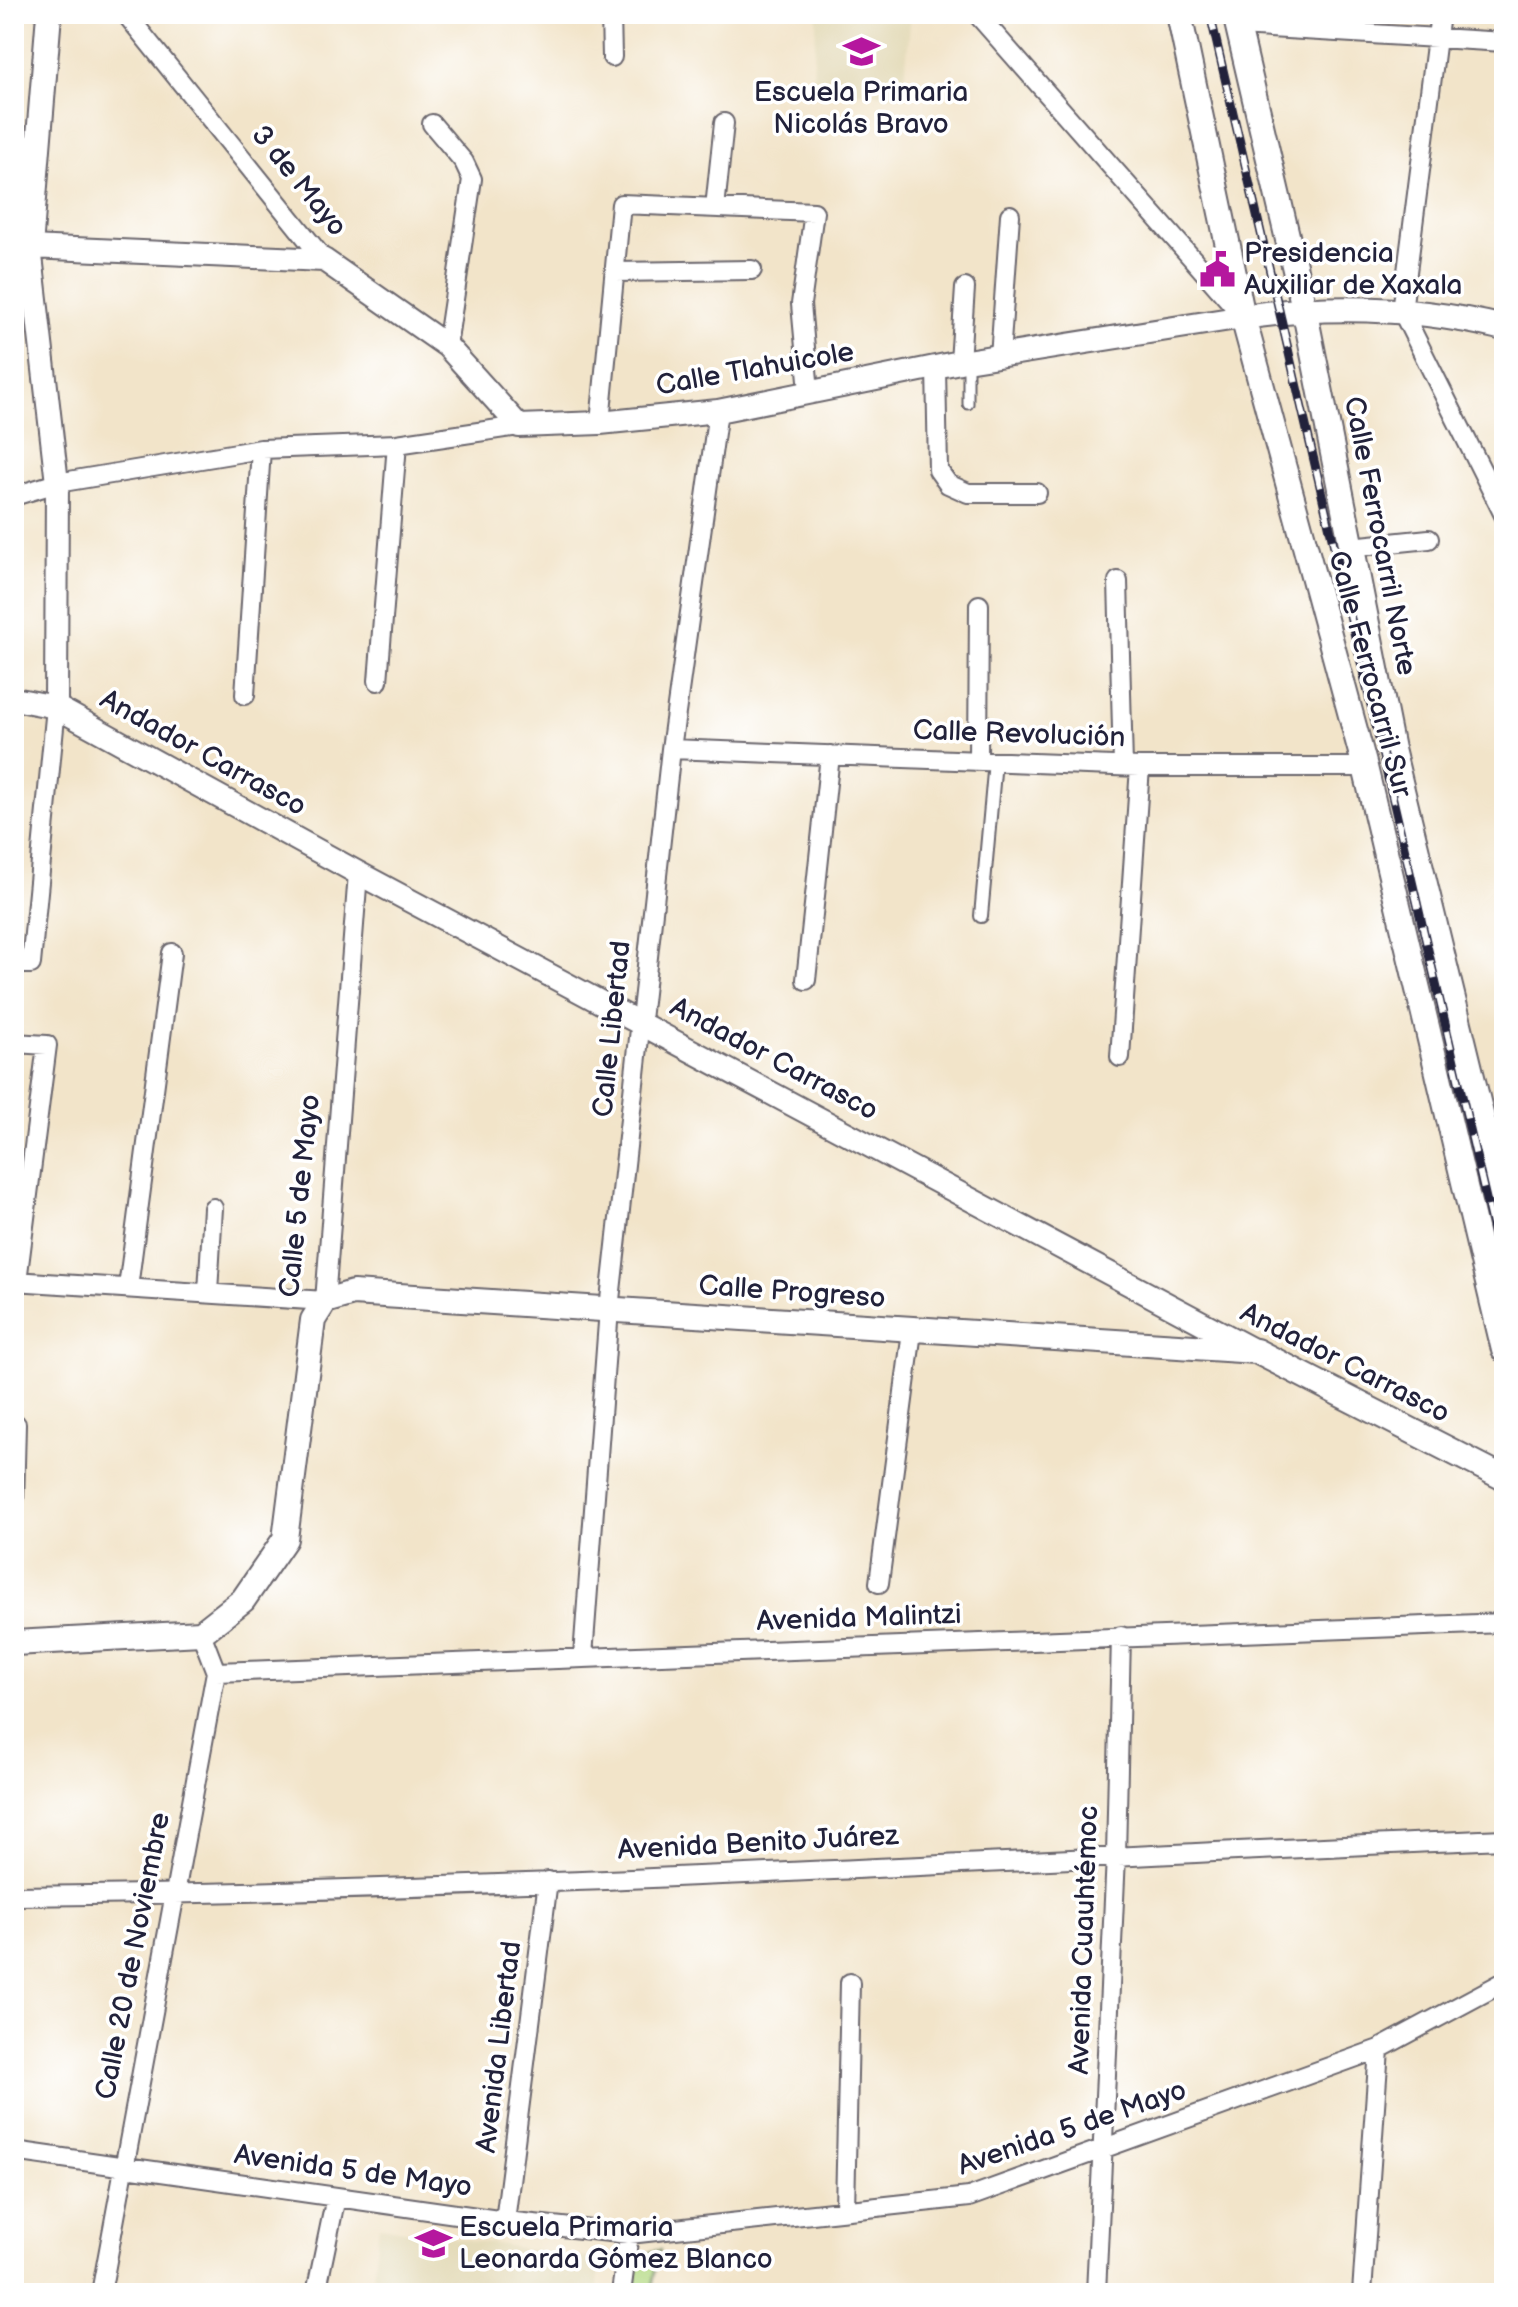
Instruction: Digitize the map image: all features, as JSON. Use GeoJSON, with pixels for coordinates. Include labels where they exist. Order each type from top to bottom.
{"type":"FeatureCollection","features":[{"type":"Feature","properties":{"kind":"main road"},"geometry":{"type":"LineString","coordinates":[[22,246],[49,14]]}},
{"type":"Feature","properties":{"kind":"main road","name":"Calle Ferrocarril Sur"},"geometry":{"type":"LineString","coordinates":[[1179,14],[1243,317],[1365,767],[1504,1350]]}},
{"type":"Feature","properties":{"kind":"main road","name":"Calle Ferrocarril Norte"},"geometry":{"type":"LineString","coordinates":[[1236,20],[1304,308],[1392,749],[1504,1208]]}},
{"type":"Feature","properties":{"kind":"main road","name":"Calle Tlahuicole"},"geometry":{"type":"LineString","coordinates":[[1243,317],[1304,308],[1402,311],[1444,313],[1504,328]]}},
{"type":"Feature","properties":{"kind":"main road","name":"Calle Progreso"},"geometry":{"type":"LineString","coordinates":[[325,1301],[353,1293],[1256,1351]]}},
{"type":"Feature","properties":{"kind":"main road","name":"Calle 5 de Mayo"},"geometry":{"type":"LineString","coordinates":[[201,1633],[243,1600],[285,1539],[313,1320],[325,1301]]}},
{"type":"Feature","properties":{"kind":"main road","name":"Andador Carrasco"},"geometry":{"type":"LineString","coordinates":[[1256,1351],[1504,1478]]}},
{"type":"Feature","properties":{"kind":"main road"},"geometry":{"type":"LineString","coordinates":[[14,1643],[201,1633]]}},
{"type":"Feature","properties":{"kind":"street","name":"3 de Mayo"},"geometry":{"type":"LineString","coordinates":[[126,14],[324,260],[447,346],[519,426]]}},
{"type":"Feature","properties":{"kind":"street"},"geometry":{"type":"LineString","coordinates":[[611,14],[612,57]]}},
{"type":"Feature","properties":{"kind":"street"},"geometry":{"type":"LineString","coordinates":[[1440,14],[1402,311],[1504,515]]}},
{"type":"Feature","properties":{"kind":"street"},"geometry":{"type":"LineString","coordinates":[[984,18],[1243,317]]}},
{"type":"Feature","properties":{"kind":"street"},"geometry":{"type":"LineString","coordinates":[[1236,20],[1504,42]]}},
{"type":"Feature","properties":{"kind":"street"},"geometry":{"type":"LineString","coordinates":[[715,208],[724,123]]}},
{"type":"Feature","properties":{"kind":"street"},"geometry":{"type":"LineString","coordinates":[[432,124],[464,162],[472,179],[447,346]]}},
{"type":"Feature","properties":{"kind":"street"},"geometry":{"type":"LineString","coordinates":[[600,423],[621,204],[814,212],[801,304],[809,391]]}},
{"type":"Feature","properties":{"kind":"street"},"geometry":{"type":"LineString","coordinates":[[1000,357],[1010,215]]}},
{"type":"Feature","properties":{"kind":"street"},"geometry":{"type":"LineString","coordinates":[[14,964],[31,964],[56,707],[57,483],[22,246],[324,260]]}},
{"type":"Feature","properties":{"kind":"street"},"geometry":{"type":"LineString","coordinates":[[615,272],[752,270]]}},
{"type":"Feature","properties":{"kind":"street"},"geometry":{"type":"LineString","coordinates":[[964,362],[965,288]]}},
{"type":"Feature","properties":{"kind":"street","name":"Calle Tlahuicole"},"geometry":{"type":"LineString","coordinates":[[14,496],[57,483],[261,449],[397,444],[519,426],[600,423],[718,411],[964,362],[1243,317]]}},
{"type":"Feature","properties":{"kind":"street"},"geometry":{"type":"LineString","coordinates":[[936,368],[938,470],[948,484],[968,493],[1037,493]]}},
{"type":"Feature","properties":{"kind":"street","name":"Calle Libertad"},"geometry":{"type":"LineString","coordinates":[[583,1656],[609,1309],[671,749],[718,411]]}},
{"type":"Feature","properties":{"kind":"street"},"geometry":{"type":"LineString","coordinates":[[378,681],[397,444]]}},
{"type":"Feature","properties":{"kind":"street"},"geometry":{"type":"LineString","coordinates":[[245,695],[261,449]]}},
{"type":"Feature","properties":{"kind":"street"},"geometry":{"type":"LineString","coordinates":[[1351,547],[1429,539]]}},
{"type":"Feature","properties":{"kind":"street"},"geometry":{"type":"LineString","coordinates":[[1118,581],[1131,767],[1120,1057]]}},
{"type":"Feature","properties":{"kind":"street"},"geometry":{"type":"LineString","coordinates":[[979,605],[987,761],[981,916]]}},
{"type":"Feature","properties":{"kind":"street","name":"Andador Carrasco"},"geometry":{"type":"LineString","coordinates":[[14,699],[56,707],[358,873],[1256,1351]]}},
{"type":"Feature","properties":{"kind":"street","name":"Calle Revolución"},"geometry":{"type":"LineString","coordinates":[[671,749],[1131,767],[1365,767]]}},
{"type":"Feature","properties":{"kind":"street"},"geometry":{"type":"LineString","coordinates":[[806,980],[830,755]]}},
{"type":"Feature","properties":{"kind":"street","name":"Calle 5 de Mayo"},"geometry":{"type":"LineString","coordinates":[[325,1301],[358,873]]}},
{"type":"Feature","properties":{"kind":"street"},"geometry":{"type":"LineString","coordinates":[[14,915],[34,916]]}},
{"type":"Feature","properties":{"kind":"street"},"geometry":{"type":"LineString","coordinates":[[128,1288],[172,953]]}},
{"type":"Feature","properties":{"kind":"street"},"geometry":{"type":"LineString","coordinates":[[14,1043],[47,1045],[15,1281],[325,1301]]}},
{"type":"Feature","properties":{"kind":"street"},"geometry":{"type":"LineString","coordinates":[[208,1292],[213,1208]]}},
{"type":"Feature","properties":{"kind":"street"},"geometry":{"type":"LineString","coordinates":[[879,1583],[912,1331]]}},
{"type":"Feature","properties":{"kind":"street"},"geometry":{"type":"LineString","coordinates":[[14,1505],[16,1424]]}},
{"type":"Feature","properties":{"kind":"street","name":"Avenida Malintzi"},"geometry":{"type":"LineString","coordinates":[[216,1672],[1504,1623]]}},
{"type":"Feature","properties":{"kind":"street"},"geometry":{"type":"LineString","coordinates":[[201,1633],[216,1672]]}},
{"type":"Feature","properties":{"kind":"street","name":"Avenida Cuauhtémoc"},"geometry":{"type":"LineString","coordinates":[[1096,2293],[1116,1856],[1121,1636]]}},
{"type":"Feature","properties":{"kind":"street","name":"Calle 20 de Noviembre"},"geometry":{"type":"LineString","coordinates":[[101,2293],[216,1672]]}},
{"type":"Feature","properties":{"kind":"street","name":"Avenida Benito Juárez"},"geometry":{"type":"LineString","coordinates":[[14,1896],[173,1894],[548,1881],[1504,1839]]}},
{"type":"Feature","properties":{"kind":"street","name":"Avenida Libertad"},"geometry":{"type":"LineString","coordinates":[[505,2221],[548,1881]]}},
{"type":"Feature","properties":{"kind":"street","name":"Avenida 5 de Mayo"},"geometry":{"type":"LineString","coordinates":[[14,2151],[505,2221],[629,2234],[969,2197],[1379,2049],[1504,1982]]}},
{"type":"Feature","properties":{"kind":"street"},"geometry":{"type":"LineString","coordinates":[[845,2210],[850,1983]]}},
{"type":"Feature","properties":{"kind":"street"},"geometry":{"type":"LineString","coordinates":[[1362,2293],[1379,2049]]}},
{"type":"Feature","properties":{"kind":"street"},"geometry":{"type":"LineString","coordinates":[[316,2293],[336,2197]]}},
{"type":"Feature","properties":{"kind":"street"},"geometry":{"type":"LineString","coordinates":[[621,2293],[629,2234]]}},
{"type":"Feature","properties":{"kind":"lane"},"geometry":{"type":"LineString","coordinates":[[964,362],[968,404]]}},
{"type":"Feature","properties":{"kind":"shaded area","name":"Escuela Primaria Nicolás Bravo"},"geometry":{"type":"Polygon","coordinates":[[[817,14],[911,14],[903,95],[812,90],[817,14]]]}},
{"type":"Feature","properties":{"kind":"shaded area","name":"Escuela Primaria Leonarda Gómez Blanco"},"geometry":{"type":"Polygon","coordinates":[[[379,2226],[601,2260],[597,2293],[371,2293],[379,2226]]]}},
{"type":"Feature","properties":{"kind":"green space"},"geometry":{"type":"Polygon","coordinates":[[[660,2250],[651,2293],[635,2293],[638,2267],[652,2251],[660,2250]]]}},
{"type":"Feature","properties":{"kind":"railway"},"geometry":{"type":"LineString","coordinates":[[1210,14],[1504,1276]]}},
{"type":"Feature","properties":{"kind":"place","name":"Escuela Primaria Nicolás Bravo"},"geometry":{"type":"Point","coordinates":[861,52]}},
{"type":"Feature","properties":{"kind":"place","name":"Presidencia Auxiliar de Xaxala"},"geometry":{"type":"Point","coordinates":[1218,269]}},
{"type":"Feature","properties":{"kind":"place","name":"Escuela Primaria Leonarda Gómez Blanco"},"geometry":{"type":"Point","coordinates":[433,2243]}}]}
